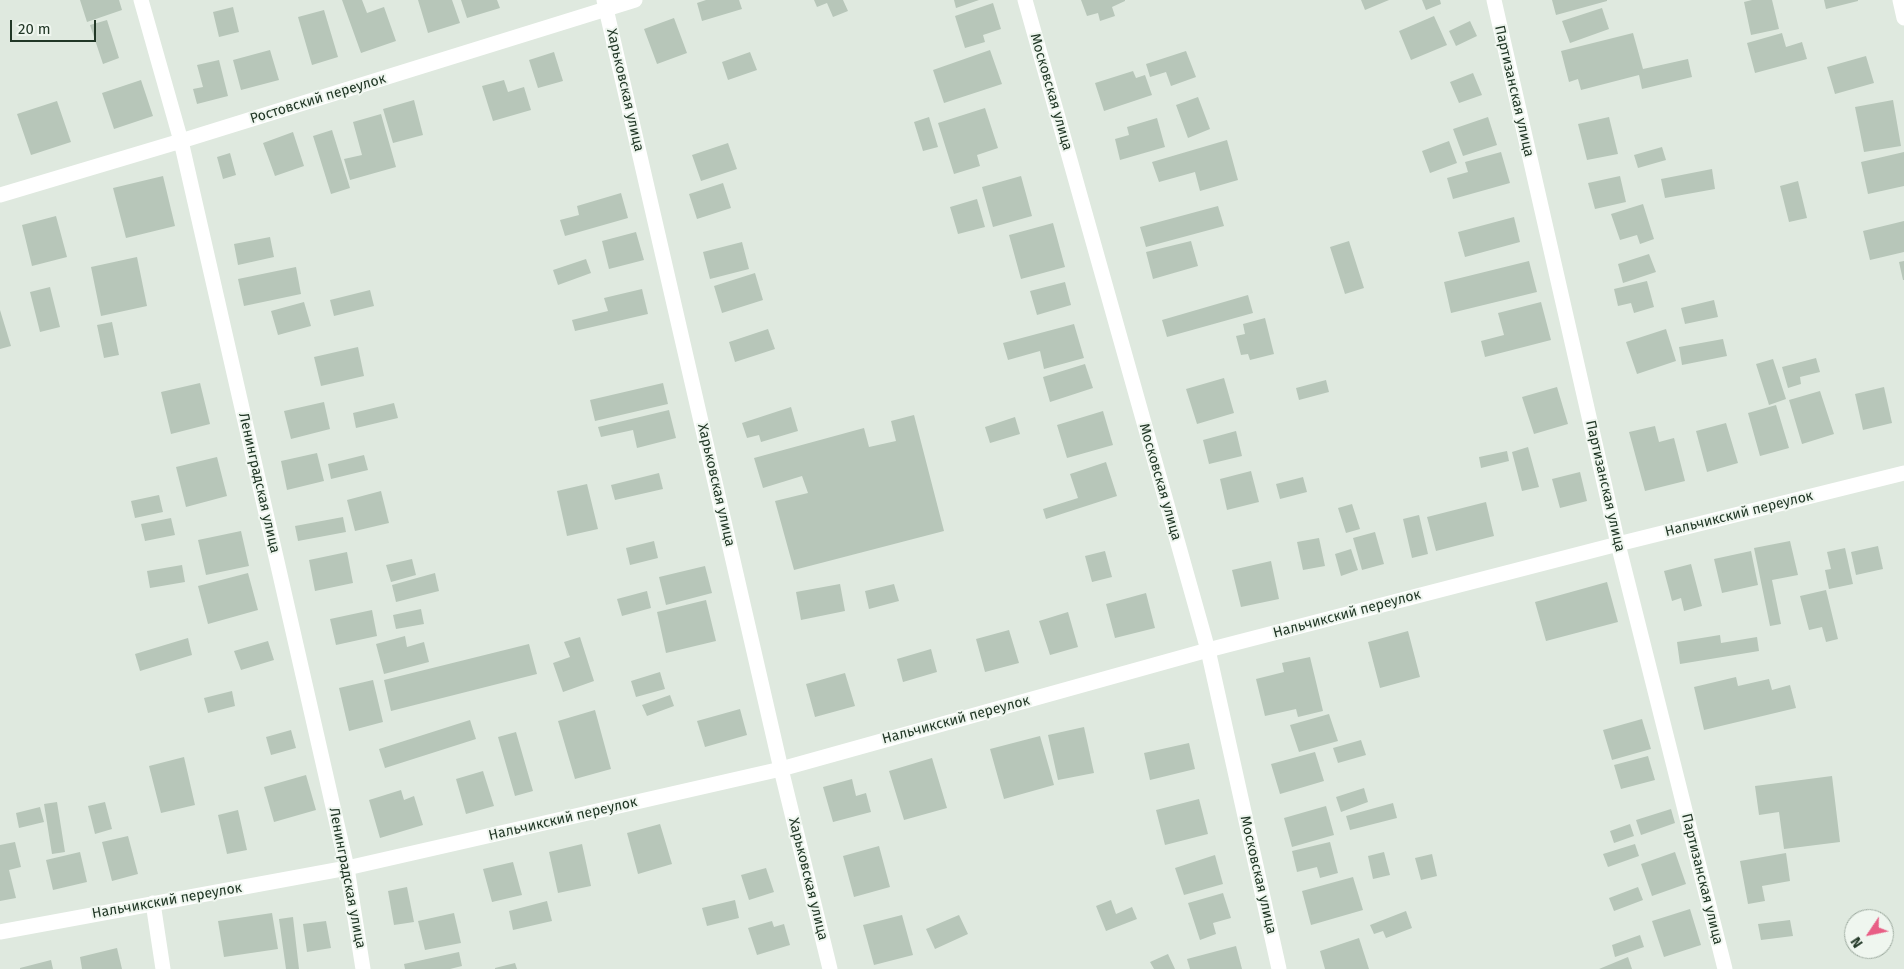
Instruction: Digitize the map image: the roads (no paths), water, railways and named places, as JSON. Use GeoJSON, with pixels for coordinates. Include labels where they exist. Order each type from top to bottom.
{"type":"FeatureCollection","features":[{"type":"Feature","properties":{"kind":"street","name":"Ленинградская улица"},"geometry":{"type":"LineString","coordinates":[[141,0],[181,141],[347,868],[364,969]]}},
{"type":"Feature","properties":{"kind":"street","name":"Ростовский переулок"},"geometry":{"type":"LineString","coordinates":[[0,195],[181,141],[605,5],[634,0]]}},
{"type":"Feature","properties":{"kind":"street","name":"Московская улица"},"geometry":{"type":"LineString","coordinates":[[1025,0],[1208,650],[1279,969]]}},
{"type":"Feature","properties":{"kind":"street","name":"Партизанская улица"},"geometry":{"type":"LineString","coordinates":[[1494,0],[1618,544],[1725,969]]}},
{"type":"Feature","properties":{"kind":"street"},"geometry":{"type":"LineString","coordinates":[[1900,0],[1904,18]]}},
{"type":"Feature","properties":{"kind":"street","name":"Харьковская улица"},"geometry":{"type":"LineString","coordinates":[[605,5],[781,768],[830,969]]}},
{"type":"Feature","properties":{"kind":"street","name":"Нальчикский переулок"},"geometry":{"type":"LineString","coordinates":[[0,932],[347,868],[781,768],[1208,650],[1618,544],[1904,473]]}},
{"type":"Feature","properties":{"kind":"street"},"geometry":{"type":"LineString","coordinates":[[153,903],[163,969]]}}]}
